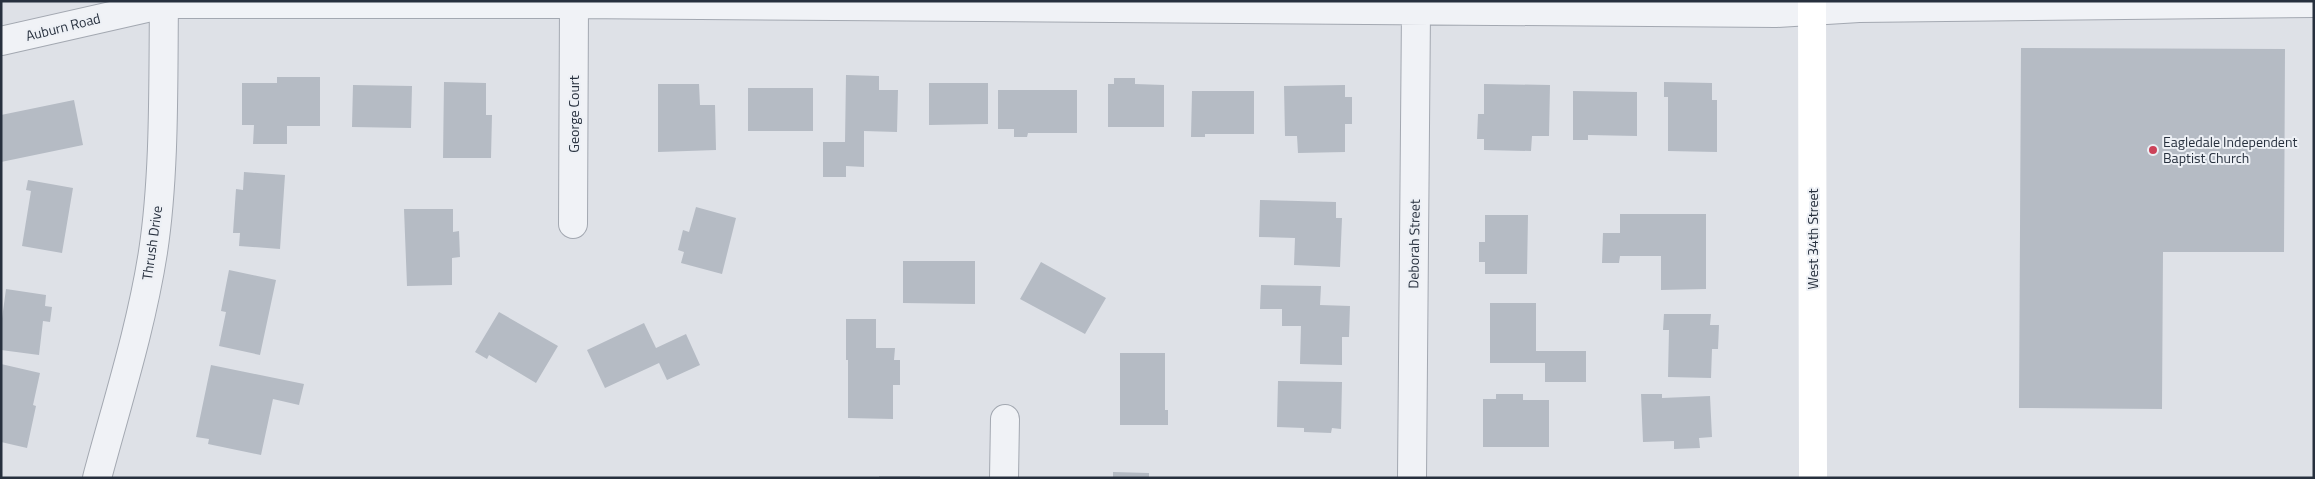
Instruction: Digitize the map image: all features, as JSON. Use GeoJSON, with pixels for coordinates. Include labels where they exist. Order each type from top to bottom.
{"type":"FeatureCollection","features":[{"type":"Feature","properties":{"kind":"street","name":"Auburn Road"},"geometry":{"type":"LineString","coordinates":[[1,42],[164,2],[1766,13],[1812,6],[1858,8],[2314,3]]}},
{"type":"Feature","properties":{"kind":"street","name":"Thrush Drive"},"geometry":{"type":"LineString","coordinates":[[97,478],[142,312],[153,252],[159,190],[164,2]]}},
{"type":"Feature","properties":{"kind":"street","name":"George Court"},"geometry":{"type":"LineString","coordinates":[[573,224],[574,4]]}},
{"type":"Feature","properties":{"kind":"street","name":"West 34th Street"},"geometry":{"type":"LineString","coordinates":[[1812,6],[1813,478]]}},
{"type":"Feature","properties":{"kind":"street","name":"Deborah Street"},"geometry":{"type":"LineString","coordinates":[[1412,478],[1416,10]]}},
{"type":"Feature","properties":{"kind":"street"},"geometry":{"type":"LineString","coordinates":[[1004,478],[1005,419]]}},
{"type":"Feature","properties":{"kind":"building","name":"Eagledale Independent Baptist Church"},"geometry":{"type":"Polygon","coordinates":[[[2021,48],[2285,49],[2284,252],[2163,252],[2162,409],[2019,408],[2021,48]]]}},
{"type":"Feature","properties":{"kind":"building"},"geometry":{"type":"Polygon","coordinates":[[[846,75],[879,76],[879,90],[898,90],[897,132],[864,131],[864,167],[846,166],[846,177],[823,177],[823,142],[845,142],[846,75]]]}},
{"type":"Feature","properties":{"kind":"building"},"geometry":{"type":"Polygon","coordinates":[[[277,77],[320,77],[320,126],[287,126],[287,144],[253,144],[254,125],[242,125],[242,83],[277,83],[277,77]]]}},
{"type":"Feature","properties":{"kind":"building"},"geometry":{"type":"Polygon","coordinates":[[[1114,78],[1135,78],[1135,84],[1164,85],[1164,127],[1108,127],[1108,84],[1114,84],[1114,78]]]}},
{"type":"Feature","properties":{"kind":"building"},"geometry":{"type":"Polygon","coordinates":[[[444,82],[486,83],[486,115],[492,115],[491,158],[443,158],[444,82]]]}},
{"type":"Feature","properties":{"kind":"building"},"geometry":{"type":"Polygon","coordinates":[[[1664,82],[1712,83],[1712,100],[1717,100],[1717,152],[1668,151],[1668,97],[1664,97],[1664,82]]]}},
{"type":"Feature","properties":{"kind":"building"},"geometry":{"type":"Polygon","coordinates":[[[929,83],[988,83],[988,124],[929,125],[929,83]]]}},
{"type":"Feature","properties":{"kind":"building"},"geometry":{"type":"Polygon","coordinates":[[[658,84],[699,84],[700,105],[715,105],[716,150],[658,152],[658,84]]]}},
{"type":"Feature","properties":{"kind":"building"},"geometry":{"type":"Polygon","coordinates":[[[1484,84],[1550,85],[1549,136],[1532,136],[1531,151],[1484,150],[1484,139],[1477,139],[1478,114],[1484,114],[1484,84]]]}},
{"type":"Feature","properties":{"kind":"building"},"geometry":{"type":"Polygon","coordinates":[[[353,85],[412,86],[411,128],[352,127],[353,85]]]}},
{"type":"Feature","properties":{"kind":"building"},"geometry":{"type":"Polygon","coordinates":[[[1345,85],[1345,97],[1352,97],[1352,124],[1345,124],[1345,152],[1298,153],[1297,136],[1285,136],[1284,86],[1345,85]]]}},
{"type":"Feature","properties":{"kind":"building"},"geometry":{"type":"Polygon","coordinates":[[[748,88],[813,88],[813,131],[748,131],[748,88]]]}},
{"type":"Feature","properties":{"kind":"building"},"geometry":{"type":"Polygon","coordinates":[[[998,90],[1077,90],[1077,133],[1028,133],[1027,137],[1014,137],[1014,129],[998,129],[998,90]]]}},
{"type":"Feature","properties":{"kind":"building"},"geometry":{"type":"Polygon","coordinates":[[[1192,91],[1254,91],[1254,134],[1205,134],[1205,137],[1191,137],[1192,91]]]}},
{"type":"Feature","properties":{"kind":"building"},"geometry":{"type":"Polygon","coordinates":[[[1573,91],[1637,92],[1637,136],[1588,135],[1588,140],[1573,140],[1573,91]]]}},
{"type":"Feature","properties":{"kind":"building"},"geometry":{"type":"Polygon","coordinates":[[[74,100],[83,145],[1,162],[1,115],[74,100]]]}},
{"type":"Feature","properties":{"kind":"building"},"geometry":{"type":"Polygon","coordinates":[[[244,172],[285,175],[280,249],[239,246],[240,233],[233,233],[236,189],[243,190],[244,172]]]}},
{"type":"Feature","properties":{"kind":"building"},"geometry":{"type":"Polygon","coordinates":[[[28,180],[73,188],[62,253],[22,246],[31,191],[26,190],[28,180]]]}},
{"type":"Feature","properties":{"kind":"building"},"geometry":{"type":"Polygon","coordinates":[[[1260,200],[1336,202],[1336,218],[1342,218],[1340,267],[1294,265],[1295,238],[1259,237],[1260,200]]]}},
{"type":"Feature","properties":{"kind":"building"},"geometry":{"type":"Polygon","coordinates":[[[696,207],[736,218],[722,274],[681,263],[684,252],[678,250],[683,230],[689,232],[696,207]]]}},
{"type":"Feature","properties":{"kind":"building"},"geometry":{"type":"Polygon","coordinates":[[[404,209],[453,209],[453,232],[459,231],[460,257],[452,258],[452,285],[407,286],[404,209]]]}},
{"type":"Feature","properties":{"kind":"building"},"geometry":{"type":"Polygon","coordinates":[[[1620,214],[1706,214],[1706,289],[1661,290],[1661,256],[1620,256],[1619,263],[1602,263],[1603,233],[1620,233],[1620,214]]]}},
{"type":"Feature","properties":{"kind":"building"},"geometry":{"type":"Polygon","coordinates":[[[1485,215],[1528,215],[1527,274],[1485,274],[1485,262],[1479,262],[1479,242],[1485,242],[1485,215]]]}},
{"type":"Feature","properties":{"kind":"building"},"geometry":{"type":"Polygon","coordinates":[[[903,261],[975,261],[975,304],[903,303],[903,261]]]}},
{"type":"Feature","properties":{"kind":"building"},"geometry":{"type":"Polygon","coordinates":[[[1041,262],[1106,298],[1085,334],[1020,299],[1041,262]]]}},
{"type":"Feature","properties":{"kind":"building"},"geometry":{"type":"Polygon","coordinates":[[[229,270],[276,280],[260,355],[219,346],[226,312],[221,311],[229,270]]]}},
{"type":"Feature","properties":{"kind":"building"},"geometry":{"type":"Polygon","coordinates":[[[1261,285],[1321,286],[1320,305],[1350,306],[1349,337],[1342,337],[1342,365],[1300,364],[1301,326],[1282,326],[1282,309],[1260,309],[1261,285]]]}},
{"type":"Feature","properties":{"kind":"building"},"geometry":{"type":"Polygon","coordinates":[[[6,289],[46,295],[45,306],[52,307],[50,322],[43,321],[39,355],[1,350],[1,326],[6,289]]]}},
{"type":"Feature","properties":{"kind":"building"},"geometry":{"type":"Polygon","coordinates":[[[1490,303],[1536,303],[1536,351],[1586,351],[1586,382],[1545,382],[1545,363],[1490,363],[1490,303]]]}},
{"type":"Feature","properties":{"kind":"building"},"geometry":{"type":"Polygon","coordinates":[[[499,312],[558,346],[536,383],[489,355],[487,359],[475,352],[499,312]]]}},
{"type":"Feature","properties":{"kind":"building"},"geometry":{"type":"Polygon","coordinates":[[[1664,314],[1711,314],[1710,325],[1719,325],[1718,349],[1712,349],[1711,378],[1668,377],[1669,330],[1663,330],[1664,314]]]}},
{"type":"Feature","properties":{"kind":"building"},"geometry":{"type":"Polygon","coordinates":[[[846,319],[876,319],[876,348],[895,348],[894,360],[900,360],[900,385],[893,385],[893,419],[848,418],[846,319]]]}},
{"type":"Feature","properties":{"kind":"building"},"geometry":{"type":"Polygon","coordinates":[[[644,323],[656,348],[686,334],[700,365],[667,380],[659,363],[605,388],[587,350],[644,323]]]}},
{"type":"Feature","properties":{"kind":"building"},"geometry":{"type":"Polygon","coordinates":[[[1120,353],[1165,353],[1165,410],[1168,410],[1168,425],[1120,425],[1120,353]]]}},
{"type":"Feature","properties":{"kind":"building"},"geometry":{"type":"Polygon","coordinates":[[[1,364],[40,373],[33,405],[36,406],[27,448],[1,442],[1,364]]]}},
{"type":"Feature","properties":{"kind":"building"},"geometry":{"type":"Polygon","coordinates":[[[211,365],[304,384],[299,405],[273,399],[261,455],[208,444],[209,439],[196,437],[211,365]]]}},
{"type":"Feature","properties":{"kind":"building"},"geometry":{"type":"Polygon","coordinates":[[[1278,381],[1342,382],[1341,429],[1332,428],[1331,433],[1304,432],[1304,428],[1277,427],[1278,381]]]}},
{"type":"Feature","properties":{"kind":"building"},"geometry":{"type":"Polygon","coordinates":[[[1496,394],[1523,394],[1523,400],[1549,400],[1549,447],[1483,447],[1483,399],[1496,399],[1496,394]]]}},
{"type":"Feature","properties":{"kind":"building"},"geometry":{"type":"Polygon","coordinates":[[[1641,394],[1662,394],[1662,398],[1710,396],[1712,437],[1699,438],[1700,448],[1674,449],[1674,441],[1643,442],[1641,394]]]}},
{"type":"Feature","properties":{"kind":"building"},"geometry":{"type":"Polygon","coordinates":[[[1113,472],[1149,473],[1149,478],[1113,478],[1113,472]]]}},
{"type":"Feature","properties":{"kind":"building"},"geometry":{"type":"Polygon","coordinates":[[[879,476],[920,476],[920,478],[879,478],[879,476]]]}},
{"type":"Feature","properties":{"kind":"place","name":"Eagledale Independent Baptist Church"},"geometry":{"type":"Point","coordinates":[2153,150]}}]}
